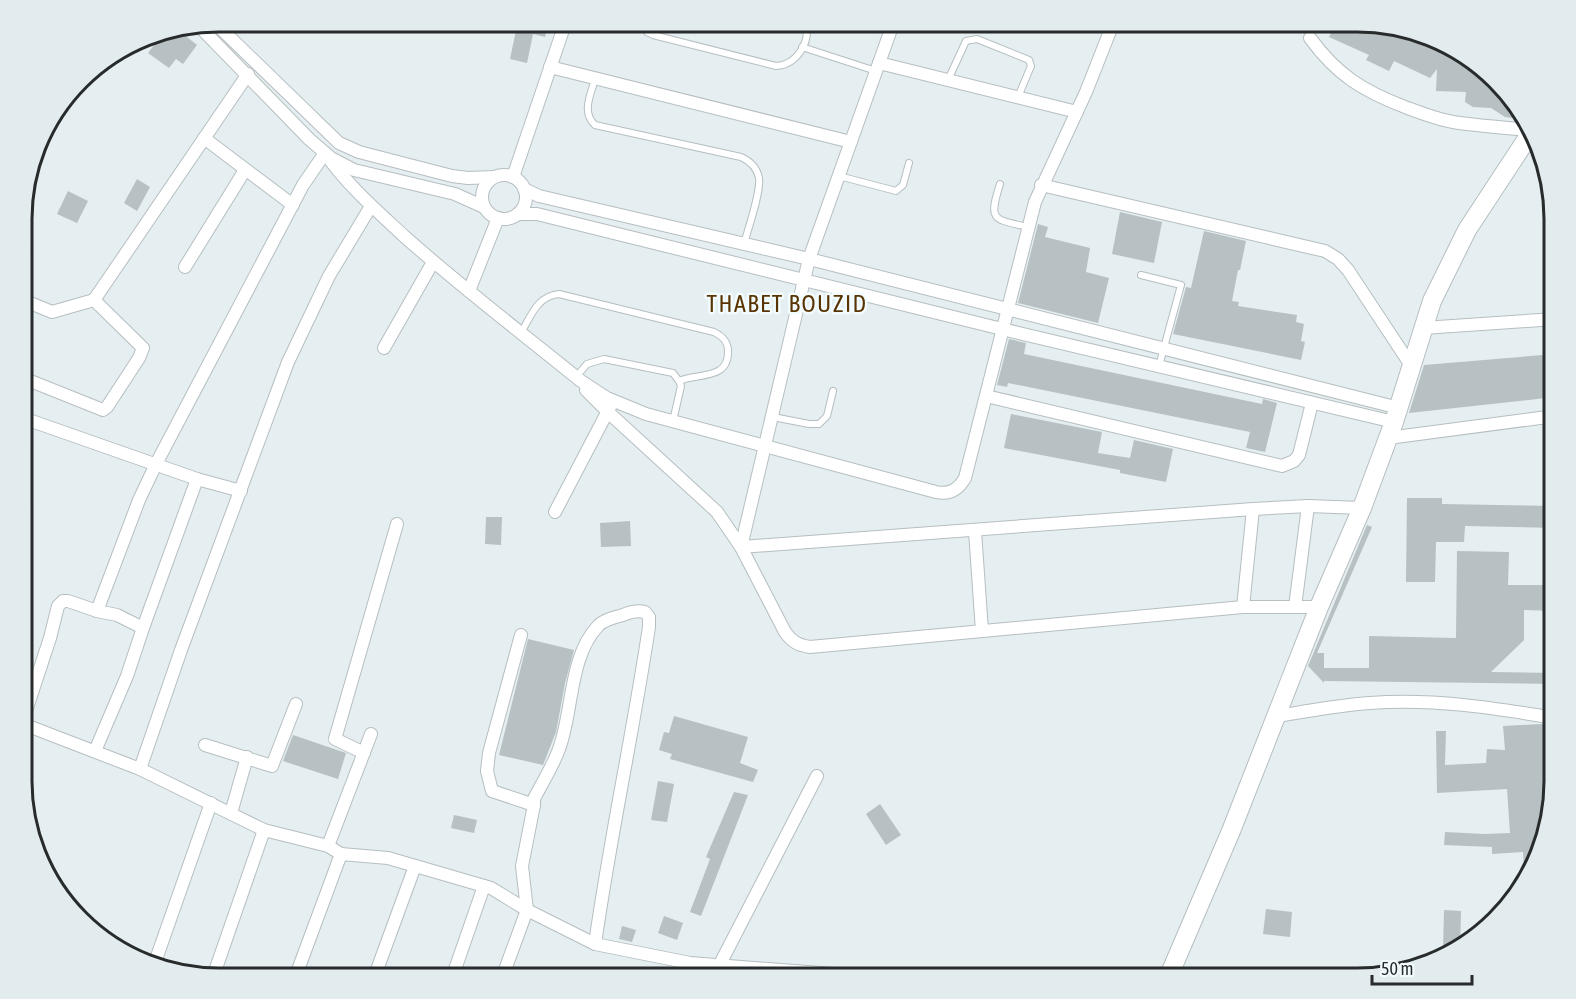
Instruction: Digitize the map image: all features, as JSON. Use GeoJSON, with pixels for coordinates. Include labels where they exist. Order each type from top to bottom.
{"type":"FeatureCollection","features":[{"type":"Feature","properties":{"kind":"street"},"geometry":{"type":"LineString","coordinates":[[224,32],[339,143],[359,152],[452,176],[468,178],[504,175],[513,177],[524,189],[539,196],[809,259],[1164,348],[1394,422]]}},
{"type":"Feature","properties":{"kind":"street"},"geometry":{"type":"LineString","coordinates":[[513,177],[562,32]]}},
{"type":"Feature","properties":{"kind":"street"},"geometry":{"type":"LineString","coordinates":[[741,547],[809,259],[890,32]]}},
{"type":"Feature","properties":{"kind":"street"},"geometry":{"type":"LineString","coordinates":[[610,406],[635,410],[936,492],[947,493],[957,488],[965,478],[1028,227],[1041,185],[1077,112],[1110,32]]}},
{"type":"Feature","properties":{"kind":"street"},"geometry":{"type":"LineString","coordinates":[[206,33],[325,153],[341,176],[371,206],[433,262],[610,406],[710,504],[724,520],[741,547],[785,632],[800,646],[810,647],[1243,607],[1319,607]]}},
{"type":"Feature","properties":{"kind":"street"},"geometry":{"type":"LineString","coordinates":[[1310,38],[1325,58],[1347,79],[1376,96],[1433,118],[1522,130]]}},
{"type":"Feature","properties":{"kind":"street"},"geometry":{"type":"LineString","coordinates":[[550,67],[850,142]]}},
{"type":"Feature","properties":{"kind":"street"},"geometry":{"type":"LineString","coordinates":[[878,67],[948,80],[1077,112]]}},
{"type":"Feature","properties":{"kind":"street"},"geometry":{"type":"LineString","coordinates":[[32,304],[52,312],[94,300],[248,74]]}},
{"type":"Feature","properties":{"kind":"street"},"geometry":{"type":"LineString","coordinates":[[204,138],[292,205]]}},
{"type":"Feature","properties":{"kind":"street"},"geometry":{"type":"LineString","coordinates":[[1173,967],[1278,716],[1319,607],[1362,508],[1394,422],[1432,301],[1467,230],[1526,139]]}},
{"type":"Feature","properties":{"kind":"street"},"geometry":{"type":"LineString","coordinates":[[98,611],[139,500],[156,464],[292,205],[325,153]]}},
{"type":"Feature","properties":{"kind":"street"},"geometry":{"type":"LineString","coordinates":[[325,153],[354,170],[455,194],[484,207],[498,218],[508,218],[518,214],[537,214],[803,281],[1394,422],[1544,416]]}},
{"type":"Feature","properties":{"kind":"street"},"geometry":{"type":"LineString","coordinates":[[185,267],[245,170]]}},
{"type":"Feature","properties":{"kind":"street"},"geometry":{"type":"LineString","coordinates":[[484,207],[483,190],[486,184],[495,177]]}},
{"type":"Feature","properties":{"kind":"street"},"geometry":{"type":"LineString","coordinates":[[1041,185],[1325,251],[1338,259],[1348,270],[1412,367]]}},
{"type":"Feature","properties":{"kind":"street"},"geometry":{"type":"LineString","coordinates":[[518,214],[525,202],[524,189]]}},
{"type":"Feature","properties":{"kind":"street"},"geometry":{"type":"LineString","coordinates":[[140,769],[197,606],[288,362],[329,276],[371,206]]}},
{"type":"Feature","properties":{"kind":"street"},"geometry":{"type":"LineString","coordinates":[[469,291],[498,218]]}},
{"type":"Feature","properties":{"kind":"street"},"geometry":{"type":"LineString","coordinates":[[384,348],[433,262]]}},
{"type":"Feature","properties":{"kind":"street"},"geometry":{"type":"LineString","coordinates":[[32,382],[101,410],[107,407],[139,358],[142,348],[94,300]]}},
{"type":"Feature","properties":{"kind":"street"},"geometry":{"type":"LineString","coordinates":[[1423,328],[1544,320]]}},
{"type":"Feature","properties":{"kind":"street"},"geometry":{"type":"LineString","coordinates":[[986,396],[1282,466],[1294,461],[1299,455],[1312,403]]}},
{"type":"Feature","properties":{"kind":"street"},"geometry":{"type":"LineString","coordinates":[[555,512],[610,406]]}},
{"type":"Feature","properties":{"kind":"street"},"geometry":{"type":"LineString","coordinates":[[32,421],[197,479],[241,491]]}},
{"type":"Feature","properties":{"kind":"street"},"geometry":{"type":"LineString","coordinates":[[96,752],[127,676],[197,479]]}},
{"type":"Feature","properties":{"kind":"street"},"geometry":{"type":"LineString","coordinates":[[741,547],[1253,509],[1308,506],[1362,508]]}},
{"type":"Feature","properties":{"kind":"street"},"geometry":{"type":"LineString","coordinates":[[1295,607],[1308,506]]}},
{"type":"Feature","properties":{"kind":"street"},"geometry":{"type":"LineString","coordinates":[[1243,607],[1253,509]]}},
{"type":"Feature","properties":{"kind":"street"},"geometry":{"type":"LineString","coordinates":[[364,753],[334,739],[397,524]]}},
{"type":"Feature","properties":{"kind":"street"},"geometry":{"type":"LineString","coordinates":[[975,531],[982,631]]}},
{"type":"Feature","properties":{"kind":"street"},"geometry":{"type":"LineString","coordinates":[[32,694],[58,606],[63,602],[68,601],[117,615],[143,628]]}},
{"type":"Feature","properties":{"kind":"street"},"geometry":{"type":"LineString","coordinates":[[506,968],[527,910],[522,866],[534,799],[559,750],[568,721],[577,668],[589,638],[599,625],[616,616],[634,611],[645,612],[649,617],[649,627],[595,944]]}},
{"type":"Feature","properties":{"kind":"street"},"geometry":{"type":"LineString","coordinates":[[521,635],[489,753],[487,771],[492,791],[534,805]]}},
{"type":"Feature","properties":{"kind":"street"},"geometry":{"type":"LineString","coordinates":[[1278,716],[1360,704],[1401,702],[1443,702],[1544,716]]}},
{"type":"Feature","properties":{"kind":"street"},"geometry":{"type":"LineString","coordinates":[[205,744],[272,766],[296,704]]}},
{"type":"Feature","properties":{"kind":"street"},"geometry":{"type":"LineString","coordinates":[[32,726],[140,769],[264,830],[328,846],[340,854],[387,858],[491,888],[527,910],[595,944],[724,968]]}},
{"type":"Feature","properties":{"kind":"street"},"geometry":{"type":"LineString","coordinates":[[328,846],[371,734]]}},
{"type":"Feature","properties":{"kind":"street"},"geometry":{"type":"LineString","coordinates":[[231,813],[247,757]]}},
{"type":"Feature","properties":{"kind":"street"},"geometry":{"type":"LineString","coordinates":[[719,966],[817,776]]}},
{"type":"Feature","properties":{"kind":"street"},"geometry":{"type":"LineString","coordinates":[[157,957],[211,803]]}},
{"type":"Feature","properties":{"kind":"street"},"geometry":{"type":"LineString","coordinates":[[216,968],[264,830]]}},
{"type":"Feature","properties":{"kind":"street"},"geometry":{"type":"LineString","coordinates":[[299,968],[340,854]]}},
{"type":"Feature","properties":{"kind":"street"},"geometry":{"type":"LineString","coordinates":[[378,968],[415,866]]}},
{"type":"Feature","properties":{"kind":"street"},"geometry":{"type":"LineString","coordinates":[[456,968],[484,886]]}},
{"type":"Feature","properties":{"kind":"lane"},"geometry":{"type":"LineString","coordinates":[[647,32],[776,66],[782,66],[794,60],[807,32]]}},
{"type":"Feature","properties":{"kind":"lane"},"geometry":{"type":"LineString","coordinates":[[948,80],[966,41],[977,39],[1029,60],[1031,66],[1018,97]]}},
{"type":"Feature","properties":{"kind":"lane"},"geometry":{"type":"LineString","coordinates":[[802,47],[878,67]]}},
{"type":"Feature","properties":{"kind":"lane"},"geometry":{"type":"LineString","coordinates":[[595,78],[587,112],[595,125],[741,157],[751,163],[757,172],[759,183],[744,244]]}},
{"type":"Feature","properties":{"kind":"lane"},"geometry":{"type":"LineString","coordinates":[[838,176],[896,191],[903,185],[909,163]]}},
{"type":"Feature","properties":{"kind":"lane"},"geometry":{"type":"LineString","coordinates":[[1000,184],[993,206],[994,215],[1000,220],[1028,227]]}},
{"type":"Feature","properties":{"kind":"lane"},"geometry":{"type":"LineString","coordinates":[[1141,275],[1182,285],[1159,366]]}},
{"type":"Feature","properties":{"kind":"lane"},"geometry":{"type":"LineString","coordinates":[[521,333],[543,299],[559,294],[714,332],[723,337],[728,352],[726,363],[719,371],[679,381]]}},
{"type":"Feature","properties":{"kind":"lane"},"geometry":{"type":"LineString","coordinates":[[576,377],[587,364],[604,359],[673,373],[679,381],[680,391],[674,421]]}},
{"type":"Feature","properties":{"kind":"lane"},"geometry":{"type":"LineString","coordinates":[[773,417],[819,424],[827,416],[833,391]]}},
{"type":"Feature","properties":{"kind":"building"},"geometry":{"type":"Polygon","coordinates":[[[516,32],[546,32],[545,37],[533,34],[527,63],[510,59],[516,32]]]}},
{"type":"Feature","properties":{"kind":"building"},"geometry":{"type":"Polygon","coordinates":[[[1332,32],[1382,33],[1429,46],[1461,63],[1481,78],[1513,116],[1505,117],[1491,108],[1473,107],[1465,102],[1466,92],[1436,91],[1437,69],[1430,78],[1394,61],[1389,71],[1366,60],[1369,55],[1329,37],[1332,32]]]}},
{"type":"Feature","properties":{"kind":"building"},"geometry":{"type":"Polygon","coordinates":[[[184,35],[197,45],[183,64],[176,59],[169,68],[148,53],[156,42],[184,35]]]}},
{"type":"Feature","properties":{"kind":"building"},"geometry":{"type":"Polygon","coordinates":[[[137,179],[150,187],[137,211],[124,203],[137,179]]]}},
{"type":"Feature","properties":{"kind":"building"},"geometry":{"type":"Polygon","coordinates":[[[68,191],[88,201],[77,223],[57,214],[68,191]]]}},
{"type":"Feature","properties":{"kind":"building"},"geometry":{"type":"Polygon","coordinates":[[[1120,212],[1162,222],[1154,263],[1112,254],[1120,212]]]}},
{"type":"Feature","properties":{"kind":"building"},"geometry":{"type":"Polygon","coordinates":[[[1038,224],[1048,227],[1045,237],[1090,248],[1086,272],[1109,278],[1098,323],[1018,303],[1038,224]]]}},
{"type":"Feature","properties":{"kind":"building"},"geometry":{"type":"Polygon","coordinates":[[[1204,231],[1246,241],[1232,301],[1239,302],[1238,306],[1297,315],[1296,322],[1304,324],[1301,341],[1305,342],[1301,360],[1173,334],[1186,287],[1191,288],[1204,231]]]}},
{"type":"Feature","properties":{"kind":"building"},"geometry":{"type":"Polygon","coordinates":[[[1009,339],[1026,343],[1024,354],[1262,404],[1263,399],[1277,403],[1265,452],[1246,448],[1250,432],[1008,383],[1007,387],[997,385],[1009,339]]]}},
{"type":"Feature","properties":{"kind":"building"},"geometry":{"type":"Polygon","coordinates":[[[1544,355],[1544,398],[1409,413],[1424,365],[1544,355]]]}},
{"type":"Feature","properties":{"kind":"building"},"geometry":{"type":"Polygon","coordinates":[[[1011,414],[1102,432],[1098,453],[1130,458],[1134,440],[1173,449],[1166,482],[1120,473],[1120,470],[1004,448],[1011,414]]]}},
{"type":"Feature","properties":{"kind":"building"},"geometry":{"type":"Polygon","coordinates":[[[1407,498],[1442,498],[1442,504],[1544,506],[1544,528],[1465,526],[1464,542],[1436,542],[1435,582],[1406,582],[1407,498]]]}},
{"type":"Feature","properties":{"kind":"building"},"geometry":{"type":"Polygon","coordinates":[[[486,517],[502,517],[501,545],[485,544],[486,517]]]}},
{"type":"Feature","properties":{"kind":"building"},"geometry":{"type":"Polygon","coordinates":[[[630,521],[631,546],[601,547],[600,523],[630,521]]]}},
{"type":"Feature","properties":{"kind":"building"},"geometry":{"type":"Polygon","coordinates":[[[1367,525],[1372,527],[1317,653],[1324,653],[1324,668],[1369,668],[1369,636],[1456,638],[1457,551],[1509,552],[1508,585],[1544,585],[1544,611],[1524,610],[1524,640],[1491,672],[1544,673],[1544,684],[1324,681],[1324,683],[1308,666],[1367,525]]]}},
{"type":"Feature","properties":{"kind":"building"},"geometry":{"type":"Polygon","coordinates":[[[528,639],[574,650],[556,732],[543,765],[499,755],[528,639]]]}},
{"type":"Feature","properties":{"kind":"building"},"geometry":{"type":"Polygon","coordinates":[[[674,716],[748,737],[740,763],[758,770],[753,782],[670,759],[672,754],[659,750],[664,732],[669,733],[674,716]]]}},
{"type":"Feature","properties":{"kind":"building"},"geometry":{"type":"Polygon","coordinates":[[[1544,724],[1544,793],[1541,817],[1535,840],[1524,865],[1523,852],[1492,854],[1492,847],[1444,845],[1445,832],[1510,833],[1507,789],[1437,793],[1436,731],[1446,731],[1445,765],[1486,763],[1487,749],[1505,750],[1503,726],[1544,724]]]}},
{"type":"Feature","properties":{"kind":"building"},"geometry":{"type":"Polygon","coordinates":[[[293,735],[346,753],[338,779],[283,761],[293,735]]]}},
{"type":"Feature","properties":{"kind":"building"},"geometry":{"type":"Polygon","coordinates":[[[658,781],[674,784],[667,822],[651,820],[658,781]]]}},
{"type":"Feature","properties":{"kind":"building"},"geometry":{"type":"Polygon","coordinates":[[[734,792],[748,795],[701,916],[690,912],[710,859],[706,857],[734,792]]]}},
{"type":"Feature","properties":{"kind":"building"},"geometry":{"type":"Polygon","coordinates":[[[880,804],[901,835],[886,845],[866,814],[880,804]]]}},
{"type":"Feature","properties":{"kind":"building"},"geometry":{"type":"Polygon","coordinates":[[[454,815],[477,820],[474,833],[451,828],[454,815]]]}},
{"type":"Feature","properties":{"kind":"building"},"geometry":{"type":"Polygon","coordinates":[[[1266,909],[1292,912],[1290,937],[1263,934],[1266,909]]]}},
{"type":"Feature","properties":{"kind":"building"},"geometry":{"type":"Polygon","coordinates":[[[1444,910],[1461,911],[1460,936],[1443,946],[1444,910]]]}},
{"type":"Feature","properties":{"kind":"building"},"geometry":{"type":"Polygon","coordinates":[[[664,916],[683,923],[677,940],[658,933],[664,916]]]}},
{"type":"Feature","properties":{"kind":"building"},"geometry":{"type":"Polygon","coordinates":[[[622,926],[636,930],[632,942],[619,939],[622,926]]]}},
{"type":"Feature","properties":{"kind":"district","name":"THABET BOUZID"},"geometry":{"type":"Point","coordinates":[787,304]}}]}
